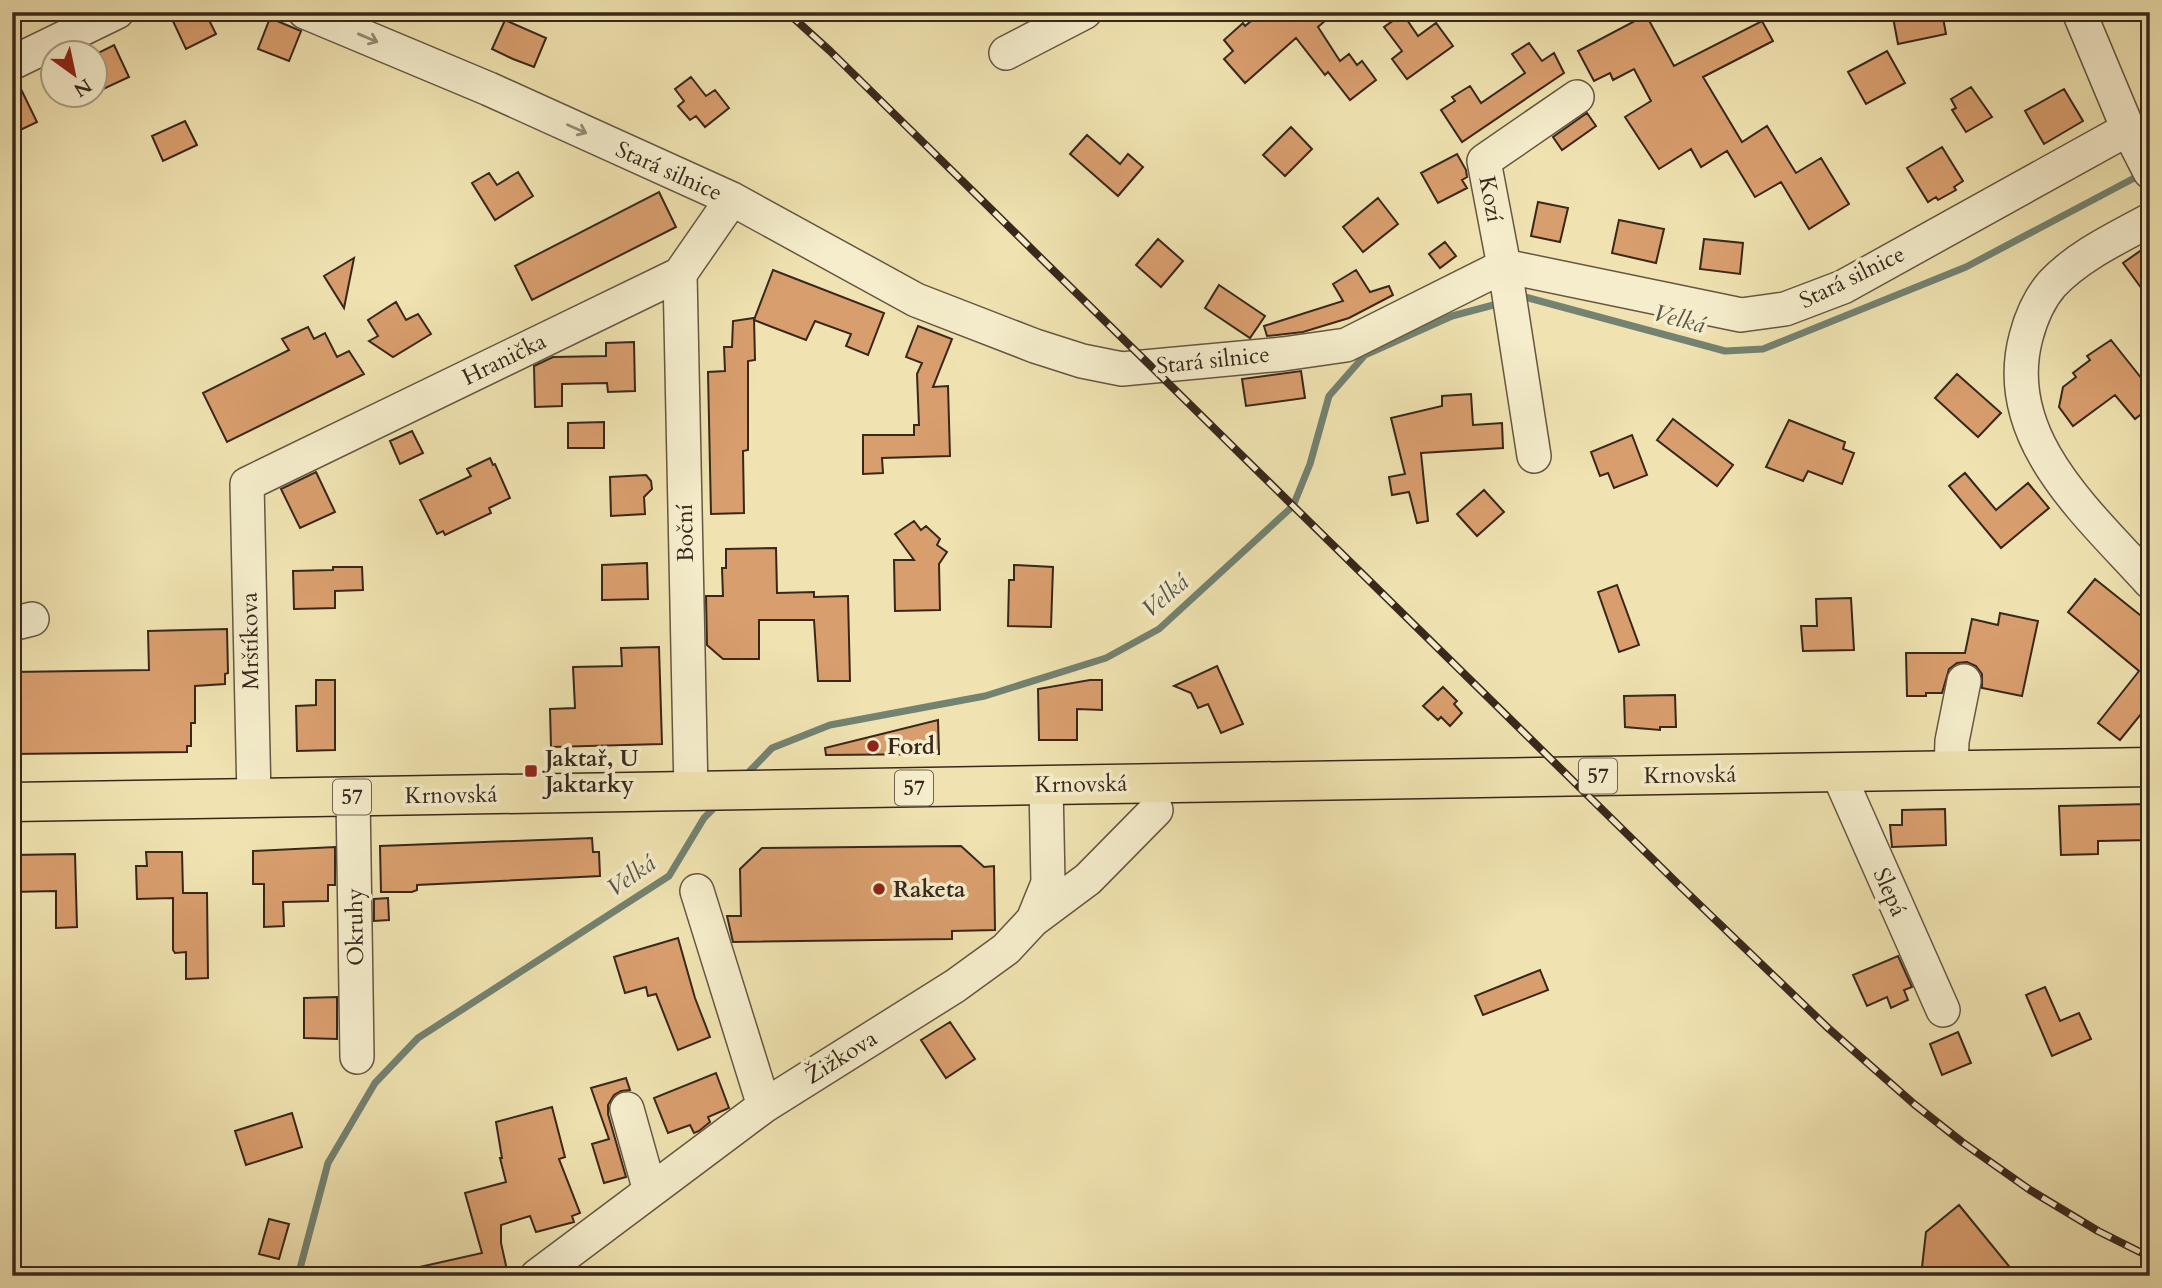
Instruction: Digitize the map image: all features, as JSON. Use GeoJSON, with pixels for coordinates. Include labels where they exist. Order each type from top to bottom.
{"type":"FeatureCollection","features":[{"type":"Feature","properties":{"kind":"main road","name":"Krnovská"},"geometry":{"type":"LineString","coordinates":[[12,802],[2150,767]]}},
{"type":"Feature","properties":{"kind":"street"},"geometry":{"type":"LineString","coordinates":[[12,64],[117,12]]}},
{"type":"Feature","properties":{"kind":"street","name":"Stará silnice"},"geometry":{"type":"LineString","coordinates":[[305,12],[489,89],[732,199],[916,300],[1035,346],[1082,361],[1122,369],[1283,354],[1346,345],[1507,285],[1741,316],[1785,309],[1843,287],[2138,149]]}},
{"type":"Feature","properties":{"kind":"street"},"geometry":{"type":"LineString","coordinates":[[1006,53],[1085,12]]}},
{"type":"Feature","properties":{"kind":"street"},"geometry":{"type":"LineString","coordinates":[[2079,12],[2138,149]]}},
{"type":"Feature","properties":{"kind":"street","name":"Kozí"},"geometry":{"type":"LineString","coordinates":[[1507,285],[1484,161],[1577,97]]}},
{"type":"Feature","properties":{"kind":"street","name":"Hranička"},"geometry":{"type":"LineString","coordinates":[[247,484],[680,274],[732,199]]}},
{"type":"Feature","properties":{"kind":"street"},"geometry":{"type":"LineString","coordinates":[[2150,220],[2085,257],[2053,284],[2039,303],[2029,327],[2020,372],[2024,408],[2045,456],[2087,512],[2150,582]]}},
{"type":"Feature","properties":{"kind":"street","name":"Boční"},"geometry":{"type":"LineString","coordinates":[[680,274],[691,792]]}},
{"type":"Feature","properties":{"kind":"street"},"geometry":{"type":"LineString","coordinates":[[1507,285],[1534,456]]}},
{"type":"Feature","properties":{"kind":"street","name":"Mrštíkova"},"geometry":{"type":"LineString","coordinates":[[247,484],[254,799]]}},
{"type":"Feature","properties":{"kind":"street"},"geometry":{"type":"LineString","coordinates":[[1951,771],[1952,741],[1964,681]]}},
{"type":"Feature","properties":{"kind":"street","name":"Slepá"},"geometry":{"type":"LineString","coordinates":[[1838,773],[1943,1010]]}},
{"type":"Feature","properties":{"kind":"street","name":"Žižkova"},"geometry":{"type":"LineString","coordinates":[[537,1276],[764,1106],[955,986],[1006,948],[1033,920],[1048,883],[1046,785]]}},
{"type":"Feature","properties":{"kind":"street","name":"Okruhy"},"geometry":{"type":"LineString","coordinates":[[353,796],[357,1057]]}},
{"type":"Feature","properties":{"kind":"street"},"geometry":{"type":"LineString","coordinates":[[1033,920],[1088,879],[1156,810]]}},
{"type":"Feature","properties":{"kind":"street"},"geometry":{"type":"LineString","coordinates":[[698,891],[764,1106]]}},
{"type":"Feature","properties":{"kind":"street"},"geometry":{"type":"LineString","coordinates":[[627,1109],[650,1191]]}},
{"type":"Feature","properties":{"kind":"building"},"geometry":{"type":"Polygon","coordinates":[[[180,12],[205,12],[216,34],[186,49],[171,17],[180,12]]]}},
{"type":"Feature","properties":{"kind":"building"},"geometry":{"type":"Polygon","coordinates":[[[1262,12],[1335,12],[1318,27],[1340,61],[1349,54],[1357,65],[1362,61],[1376,80],[1350,100],[1328,72],[1325,75],[1296,38],[1245,83],[1224,59],[1233,51],[1224,40],[1243,23],[1245,26],[1262,12]]]}},
{"type":"Feature","properties":{"kind":"building"},"geometry":{"type":"Polygon","coordinates":[[[1892,12],[1942,12],[1946,34],[1898,44],[1892,12]]]}},
{"type":"Feature","properties":{"kind":"building"},"geometry":{"type":"Polygon","coordinates":[[[1403,14],[1418,36],[1436,23],[1453,46],[1407,79],[1392,59],[1402,51],[1384,27],[1403,14]]]}},
{"type":"Feature","properties":{"kind":"building"},"geometry":{"type":"Polygon","coordinates":[[[1646,15],[1674,66],[1762,21],[1773,41],[1703,77],[1742,142],[1767,126],[1796,173],[1821,158],[1849,204],[1809,229],[1781,182],[1755,197],[1727,151],[1701,167],[1691,149],[1659,169],[1625,117],[1651,101],[1634,69],[1613,80],[1610,73],[1594,81],[1578,51],[1646,15]]]}},
{"type":"Feature","properties":{"kind":"building"},"geometry":{"type":"Polygon","coordinates":[[[270,18],[301,31],[289,61],[258,49],[270,18]]]}},
{"type":"Feature","properties":{"kind":"building"},"geometry":{"type":"Polygon","coordinates":[[[505,20],[546,38],[534,67],[492,49],[505,20]]]}},
{"type":"Feature","properties":{"kind":"building"},"geometry":{"type":"Polygon","coordinates":[[[1529,43],[1542,61],[1554,53],[1564,73],[1462,142],[1441,110],[1455,101],[1452,97],[1470,86],[1481,103],[1525,73],[1512,54],[1529,43]]]}},
{"type":"Feature","properties":{"kind":"building"},"geometry":{"type":"Polygon","coordinates":[[[114,45],[129,77],[108,87],[108,48],[114,45]]]}},
{"type":"Feature","properties":{"kind":"building"},"geometry":{"type":"Polygon","coordinates":[[[1887,51],[1905,83],[1866,104],[1848,72],[1887,51]]]}},
{"type":"Feature","properties":{"kind":"building"},"geometry":{"type":"Polygon","coordinates":[[[691,77],[706,96],[715,90],[729,108],[705,127],[696,116],[690,120],[678,106],[684,101],[675,89],[691,77]]]}},
{"type":"Feature","properties":{"kind":"building"},"geometry":{"type":"Polygon","coordinates":[[[17,81],[37,122],[12,134],[12,82],[17,81]]]}},
{"type":"Feature","properties":{"kind":"building"},"geometry":{"type":"Polygon","coordinates":[[[1971,87],[1992,117],[1966,132],[1952,110],[1956,108],[1951,99],[1971,87]]]}},
{"type":"Feature","properties":{"kind":"building"},"geometry":{"type":"Polygon","coordinates":[[[2064,89],[2083,121],[2044,144],[2025,111],[2064,89]]]}},
{"type":"Feature","properties":{"kind":"building"},"geometry":{"type":"Polygon","coordinates":[[[1587,113],[1596,126],[1562,150],[1553,137],[1587,113]]]}},
{"type":"Feature","properties":{"kind":"building"},"geometry":{"type":"Polygon","coordinates":[[[185,121],[197,145],[163,161],[152,136],[185,121]]]}},
{"type":"Feature","properties":{"kind":"building"},"geometry":{"type":"Polygon","coordinates":[[[1291,127],[1312,149],[1285,176],[1263,155],[1291,127]]]}},
{"type":"Feature","properties":{"kind":"building"},"geometry":{"type":"Polygon","coordinates":[[[1087,135],[1120,164],[1128,154],[1143,167],[1118,196],[1070,154],[1087,135]]]}},
{"type":"Feature","properties":{"kind":"building"},"geometry":{"type":"Polygon","coordinates":[[[1942,147],[1963,181],[1954,187],[1956,190],[1938,200],[1936,197],[1928,202],[1907,168],[1942,147]]]}},
{"type":"Feature","properties":{"kind":"building"},"geometry":{"type":"Polygon","coordinates":[[[1457,154],[1466,170],[1467,177],[1462,180],[1467,188],[1438,203],[1421,173],[1457,154]]]}},
{"type":"Feature","properties":{"kind":"building"},"geometry":{"type":"Polygon","coordinates":[[[518,172],[533,196],[495,220],[472,183],[489,173],[497,185],[518,172]]]}},
{"type":"Feature","properties":{"kind":"building"},"geometry":{"type":"Polygon","coordinates":[[[659,192],[676,227],[532,300],[515,266],[659,192]]]}},
{"type":"Feature","properties":{"kind":"building"},"geometry":{"type":"Polygon","coordinates":[[[1378,198],[1398,224],[1363,252],[1343,227],[1378,198]]]}},
{"type":"Feature","properties":{"kind":"building"},"geometry":{"type":"Polygon","coordinates":[[[1538,202],[1568,208],[1560,242],[1531,236],[1538,202]]]}},
{"type":"Feature","properties":{"kind":"building"},"geometry":{"type":"Polygon","coordinates":[[[1619,220],[1664,229],[1656,263],[1612,253],[1619,220]]]}},
{"type":"Feature","properties":{"kind":"building"},"geometry":{"type":"Polygon","coordinates":[[[1158,239],[1183,261],[1161,287],[1136,265],[1158,239]]]}},
{"type":"Feature","properties":{"kind":"building"},"geometry":{"type":"Polygon","coordinates":[[[1704,239],[1743,243],[1740,274],[1700,269],[1704,239]]]}},
{"type":"Feature","properties":{"kind":"building"},"geometry":{"type":"Polygon","coordinates":[[[1445,242],[1456,256],[1440,268],[1429,254],[1445,242]]]}},
{"type":"Feature","properties":{"kind":"building"},"geometry":{"type":"Polygon","coordinates":[[[2150,244],[2150,300],[2123,263],[2150,244]]]}},
{"type":"Feature","properties":{"kind":"building"},"geometry":{"type":"Polygon","coordinates":[[[354,258],[344,308],[324,276],[354,258]]]}},
{"type":"Feature","properties":{"kind":"building"},"geometry":{"type":"Polygon","coordinates":[[[773,270],[884,313],[868,355],[846,346],[851,334],[815,321],[806,340],[754,320],[773,270]]]}},
{"type":"Feature","properties":{"kind":"building"},"geometry":{"type":"Polygon","coordinates":[[[1356,270],[1370,292],[1389,286],[1393,295],[1349,318],[1303,332],[1267,336],[1264,326],[1343,301],[1333,284],[1356,270]]]}},
{"type":"Feature","properties":{"kind":"building"},"geometry":{"type":"Polygon","coordinates":[[[1219,285],[1265,316],[1250,338],[1205,308],[1219,285]]]}},
{"type":"Feature","properties":{"kind":"building"},"geometry":{"type":"Polygon","coordinates":[[[396,302],[406,320],[418,314],[431,334],[393,357],[369,341],[378,336],[368,320],[396,302]]]}},
{"type":"Feature","properties":{"kind":"building"},"geometry":{"type":"Polygon","coordinates":[[[754,318],[755,360],[748,361],[748,450],[743,451],[744,513],[711,514],[708,372],[725,371],[724,347],[732,347],[733,321],[754,318]]]}},
{"type":"Feature","properties":{"kind":"building"},"geometry":{"type":"Polygon","coordinates":[[[918,326],[952,339],[933,387],[948,386],[950,456],[882,458],[883,473],[863,474],[863,435],[914,435],[914,425],[919,425],[917,374],[922,363],[906,357],[918,326]]]}},
{"type":"Feature","properties":{"kind":"building"},"geometry":{"type":"Polygon","coordinates":[[[308,327],[314,339],[325,333],[337,357],[349,351],[364,374],[227,442],[203,393],[289,350],[282,339],[308,327]]]}},
{"type":"Feature","properties":{"kind":"building"},"geometry":{"type":"Polygon","coordinates":[[[2111,340],[2142,379],[2150,374],[2150,407],[2135,419],[2115,395],[2073,426],[2059,407],[2063,387],[2076,377],[2073,373],[2090,360],[2087,356],[2111,340]]]}},
{"type":"Feature","properties":{"kind":"building"},"geometry":{"type":"Polygon","coordinates":[[[634,342],[635,391],[608,392],[607,383],[562,384],[562,406],[535,407],[534,366],[553,357],[606,356],[606,343],[634,342]]]}},
{"type":"Feature","properties":{"kind":"building"},"geometry":{"type":"Polygon","coordinates":[[[1301,371],[1305,398],[1246,406],[1242,379],[1301,371]]]}},
{"type":"Feature","properties":{"kind":"building"},"geometry":{"type":"Polygon","coordinates":[[[1957,374],[2001,413],[1978,437],[1935,398],[1957,374]]]}},
{"type":"Feature","properties":{"kind":"building"},"geometry":{"type":"Polygon","coordinates":[[[1471,394],[1473,425],[1502,423],[1503,448],[1421,453],[1428,521],[1417,523],[1409,492],[1392,495],[1389,477],[1405,474],[1391,418],[1442,406],[1442,396],[1471,394]]]}},
{"type":"Feature","properties":{"kind":"building"},"geometry":{"type":"Polygon","coordinates":[[[1673,419],[1733,465],[1717,486],[1657,440],[1673,419]]]}},
{"type":"Feature","properties":{"kind":"building"},"geometry":{"type":"Polygon","coordinates":[[[1789,420],[1845,442],[1843,449],[1854,453],[1842,484],[1808,471],[1803,481],[1766,467],[1789,420]]]}},
{"type":"Feature","properties":{"kind":"building"},"geometry":{"type":"Polygon","coordinates":[[[604,422],[604,448],[568,448],[568,423],[604,422]]]}},
{"type":"Feature","properties":{"kind":"building"},"geometry":{"type":"Polygon","coordinates":[[[412,431],[423,453],[400,464],[390,441],[412,431]]]}},
{"type":"Feature","properties":{"kind":"building"},"geometry":{"type":"Polygon","coordinates":[[[1632,435],[1647,475],[1614,488],[1608,473],[1600,476],[1591,452],[1632,435]]]}},
{"type":"Feature","properties":{"kind":"building"},"geometry":{"type":"Polygon","coordinates":[[[490,458],[510,498],[489,508],[491,513],[445,535],[443,531],[437,534],[420,500],[471,476],[467,469],[490,458]]]}},
{"type":"Feature","properties":{"kind":"building"},"geometry":{"type":"Polygon","coordinates":[[[316,472],[335,512],[300,528],[281,489],[316,472]]]}},
{"type":"Feature","properties":{"kind":"building"},"geometry":{"type":"Polygon","coordinates":[[[1965,473],[1996,510],[2028,483],[2049,508],[2001,548],[1949,486],[1965,473]]]}},
{"type":"Feature","properties":{"kind":"building"},"geometry":{"type":"Polygon","coordinates":[[[646,475],[651,481],[652,489],[644,497],[645,514],[611,516],[610,477],[646,475]]]}},
{"type":"Feature","properties":{"kind":"building"},"geometry":{"type":"Polygon","coordinates":[[[1484,490],[1504,512],[1477,536],[1457,514],[1484,490]]]}},
{"type":"Feature","properties":{"kind":"building"},"geometry":{"type":"Polygon","coordinates":[[[914,521],[921,530],[926,526],[940,539],[937,545],[947,552],[939,564],[940,610],[895,611],[894,560],[914,560],[895,534],[914,521]]]}},
{"type":"Feature","properties":{"kind":"building"},"geometry":{"type":"Polygon","coordinates":[[[776,548],[777,593],[814,592],[814,597],[848,596],[850,681],[818,681],[814,620],[759,620],[759,659],[723,659],[707,645],[706,596],[723,596],[722,568],[726,568],[726,549],[776,548]]]}},
{"type":"Feature","properties":{"kind":"building"},"geometry":{"type":"Polygon","coordinates":[[[647,563],[648,599],[602,600],[602,565],[647,563]]]}},
{"type":"Feature","properties":{"kind":"building"},"geometry":{"type":"Polygon","coordinates":[[[1014,565],[1053,567],[1051,627],[1008,626],[1009,580],[1014,580],[1014,565]]]}},
{"type":"Feature","properties":{"kind":"building"},"geometry":{"type":"Polygon","coordinates":[[[333,567],[362,567],[363,590],[335,591],[335,608],[294,609],[293,571],[333,570],[333,567]]]}},
{"type":"Feature","properties":{"kind":"building"},"geometry":{"type":"Polygon","coordinates":[[[2095,579],[2150,623],[2150,703],[2120,740],[2098,723],[2139,671],[2068,612],[2095,579]]]}},
{"type":"Feature","properties":{"kind":"building"},"geometry":{"type":"Polygon","coordinates":[[[1617,585],[1639,645],[1619,652],[1598,592],[1617,585]]]}},
{"type":"Feature","properties":{"kind":"building"},"geometry":{"type":"Polygon","coordinates":[[[1851,598],[1854,650],[1803,651],[1801,626],[1817,626],[1816,599],[1851,598]]]}},
{"type":"Feature","properties":{"kind":"building"},"geometry":{"type":"Polygon","coordinates":[[[2000,613],[2038,621],[2022,696],[1982,688],[1982,674],[1976,666],[1967,662],[1957,663],[1949,669],[1942,693],[1907,696],[1906,653],[1965,653],[1972,619],[1998,625],[2000,613]]]}},
{"type":"Feature","properties":{"kind":"building"},"geometry":{"type":"Polygon","coordinates":[[[227,629],[228,673],[225,674],[225,684],[195,686],[195,723],[191,723],[191,746],[187,746],[187,752],[12,754],[12,672],[149,670],[148,631],[227,629]]]}},
{"type":"Feature","properties":{"kind":"building"},"geometry":{"type":"Polygon","coordinates":[[[659,647],[662,744],[551,747],[550,709],[575,708],[573,667],[622,666],[621,648],[659,647]]]}},
{"type":"Feature","properties":{"kind":"building"},"geometry":{"type":"Polygon","coordinates":[[[1217,666],[1243,724],[1221,733],[1208,704],[1198,708],[1191,693],[1174,686],[1217,666]]]}},
{"type":"Feature","properties":{"kind":"building"},"geometry":{"type":"Polygon","coordinates":[[[316,680],[335,680],[335,750],[297,751],[296,706],[316,705],[316,680]]]}},
{"type":"Feature","properties":{"kind":"building"},"geometry":{"type":"Polygon","coordinates":[[[1102,680],[1102,710],[1077,709],[1077,740],[1039,740],[1038,689],[1102,680]]]}},
{"type":"Feature","properties":{"kind":"building"},"geometry":{"type":"Polygon","coordinates":[[[1443,687],[1457,701],[1454,704],[1462,713],[1450,726],[1441,717],[1438,720],[1423,706],[1443,687]]]}},
{"type":"Feature","properties":{"kind":"building"},"geometry":{"type":"Polygon","coordinates":[[[1675,695],[1676,727],[1660,727],[1660,730],[1625,727],[1624,696],[1675,695]]]}},
{"type":"Feature","properties":{"kind":"building"},"geometry":{"type":"Polygon","coordinates":[[[938,720],[939,754],[826,755],[825,748],[938,720]]]}},
{"type":"Feature","properties":{"kind":"building"},"geometry":{"type":"Polygon","coordinates":[[[2150,804],[2150,840],[2098,841],[2098,854],[2061,855],[2059,806],[2150,804]]]}},
{"type":"Feature","properties":{"kind":"building"},"geometry":{"type":"Polygon","coordinates":[[[1945,809],[1946,845],[1892,847],[1890,825],[1902,825],[1902,810],[1945,809]]]}},
{"type":"Feature","properties":{"kind":"building"},"geometry":{"type":"Polygon","coordinates":[[[592,838],[593,852],[599,852],[600,876],[417,885],[417,890],[412,892],[381,892],[380,846],[592,838]]]}},
{"type":"Feature","properties":{"kind":"building"},"geometry":{"type":"Polygon","coordinates":[[[961,846],[984,867],[994,866],[995,930],[952,931],[952,939],[733,942],[727,916],[741,916],[740,869],[762,848],[961,846]]]}},
{"type":"Feature","properties":{"kind":"building"},"geometry":{"type":"Polygon","coordinates":[[[335,847],[335,885],[328,885],[328,901],[283,902],[284,926],[264,927],[264,884],[253,884],[253,851],[335,847]]]}},
{"type":"Feature","properties":{"kind":"building"},"geometry":{"type":"Polygon","coordinates":[[[146,852],[182,852],[183,893],[207,893],[208,978],[186,979],[186,952],[175,953],[173,950],[173,898],[137,899],[136,866],[147,866],[146,852]]]}},
{"type":"Feature","properties":{"kind":"building"},"geometry":{"type":"Polygon","coordinates":[[[75,854],[77,927],[56,928],[56,891],[12,892],[12,855],[75,854]]]}},
{"type":"Feature","properties":{"kind":"building"},"geometry":{"type":"Polygon","coordinates":[[[388,898],[389,920],[374,921],[374,899],[388,898]]]}},
{"type":"Feature","properties":{"kind":"building"},"geometry":{"type":"Polygon","coordinates":[[[678,938],[695,998],[710,1037],[678,1050],[656,994],[648,996],[646,987],[625,993],[614,957],[678,938]]]}},
{"type":"Feature","properties":{"kind":"building"},"geometry":{"type":"Polygon","coordinates":[[[1898,956],[1912,987],[1904,990],[1908,1000],[1891,1008],[1887,997],[1867,1006],[1853,975],[1898,956]]]}},
{"type":"Feature","properties":{"kind":"building"},"geometry":{"type":"Polygon","coordinates":[[[1540,970],[1548,990],[1483,1015],[1475,996],[1540,970]]]}},
{"type":"Feature","properties":{"kind":"building"},"geometry":{"type":"Polygon","coordinates":[[[2045,987],[2060,1021],[2079,1013],[2091,1039],[2052,1056],[2026,995],[2045,987]]]}},
{"type":"Feature","properties":{"kind":"building"},"geometry":{"type":"Polygon","coordinates":[[[337,997],[337,1039],[304,1038],[304,998],[337,997]]]}},
{"type":"Feature","properties":{"kind":"building"},"geometry":{"type":"Polygon","coordinates":[[[950,1022],[975,1059],[946,1078],[921,1040],[950,1022]]]}},
{"type":"Feature","properties":{"kind":"building"},"geometry":{"type":"Polygon","coordinates":[[[1958,1032],[1971,1063],[1942,1075],[1930,1044],[1958,1032]]]}},
{"type":"Feature","properties":{"kind":"building"},"geometry":{"type":"Polygon","coordinates":[[[716,1073],[729,1108],[708,1117],[710,1122],[699,1131],[694,1133],[690,1125],[668,1133],[654,1098],[716,1073]]]}},
{"type":"Feature","properties":{"kind":"building"},"geometry":{"type":"Polygon","coordinates":[[[626,1078],[630,1090],[614,1095],[608,1105],[608,1114],[626,1177],[604,1183],[592,1144],[609,1139],[591,1088],[626,1078]]]}},
{"type":"Feature","properties":{"kind":"building"},"geometry":{"type":"Polygon","coordinates":[[[552,1107],[565,1157],[559,1159],[580,1213],[572,1216],[574,1222],[536,1232],[530,1216],[501,1225],[501,1243],[507,1270],[482,1276],[416,1276],[415,1268],[482,1253],[465,1193],[506,1182],[496,1122],[552,1107]]]}},
{"type":"Feature","properties":{"kind":"building"},"geometry":{"type":"Polygon","coordinates":[[[292,1113],[302,1147],[246,1165],[235,1131],[292,1113]]]}},
{"type":"Feature","properties":{"kind":"building"},"geometry":{"type":"Polygon","coordinates":[[[1959,1205],[2017,1276],[1921,1276],[1926,1232],[1959,1205]]]}},
{"type":"Feature","properties":{"kind":"building"},"geometry":{"type":"Polygon","coordinates":[[[269,1219],[289,1224],[279,1259],[259,1254],[269,1219]]]}},
{"type":"Feature","properties":{"kind":"waterway","name":"Velká"},"geometry":{"type":"LineString","coordinates":[[1519,299],[1525,297],[1725,351],[1763,349],[1966,267],[2140,175]]}},
{"type":"Feature","properties":{"kind":"waterway","name":"Velká"},"geometry":{"type":"LineString","coordinates":[[746,775],[772,748],[830,725],[985,696],[1106,658],[1159,629],[1293,506],[1310,464],[1329,396],[1365,355],[1452,316],[1501,303]]}},
{"type":"Feature","properties":{"kind":"waterway","name":"Velká"},"geometry":{"type":"LineString","coordinates":[[298,1276],[328,1163],[375,1083],[418,1038],[669,876],[704,818],[718,804]]}},
{"type":"Feature","properties":{"kind":"railway"},"geometry":{"type":"LineString","coordinates":[[787,12],[830,51],[1828,1028],[1914,1104],[1962,1142],[2030,1190],[2098,1231],[2150,1257]]}},
{"type":"Feature","properties":{"kind":"place","name":"Ford"},"geometry":{"type":"Point","coordinates":[873,746]}},
{"type":"Feature","properties":{"kind":"place","name":"Jaktař, U Jaktarky"},"geometry":{"type":"Point","coordinates":[531,771]}},
{"type":"Feature","properties":{"kind":"place","name":"Raketa"},"geometry":{"type":"Point","coordinates":[879,889]}}]}
